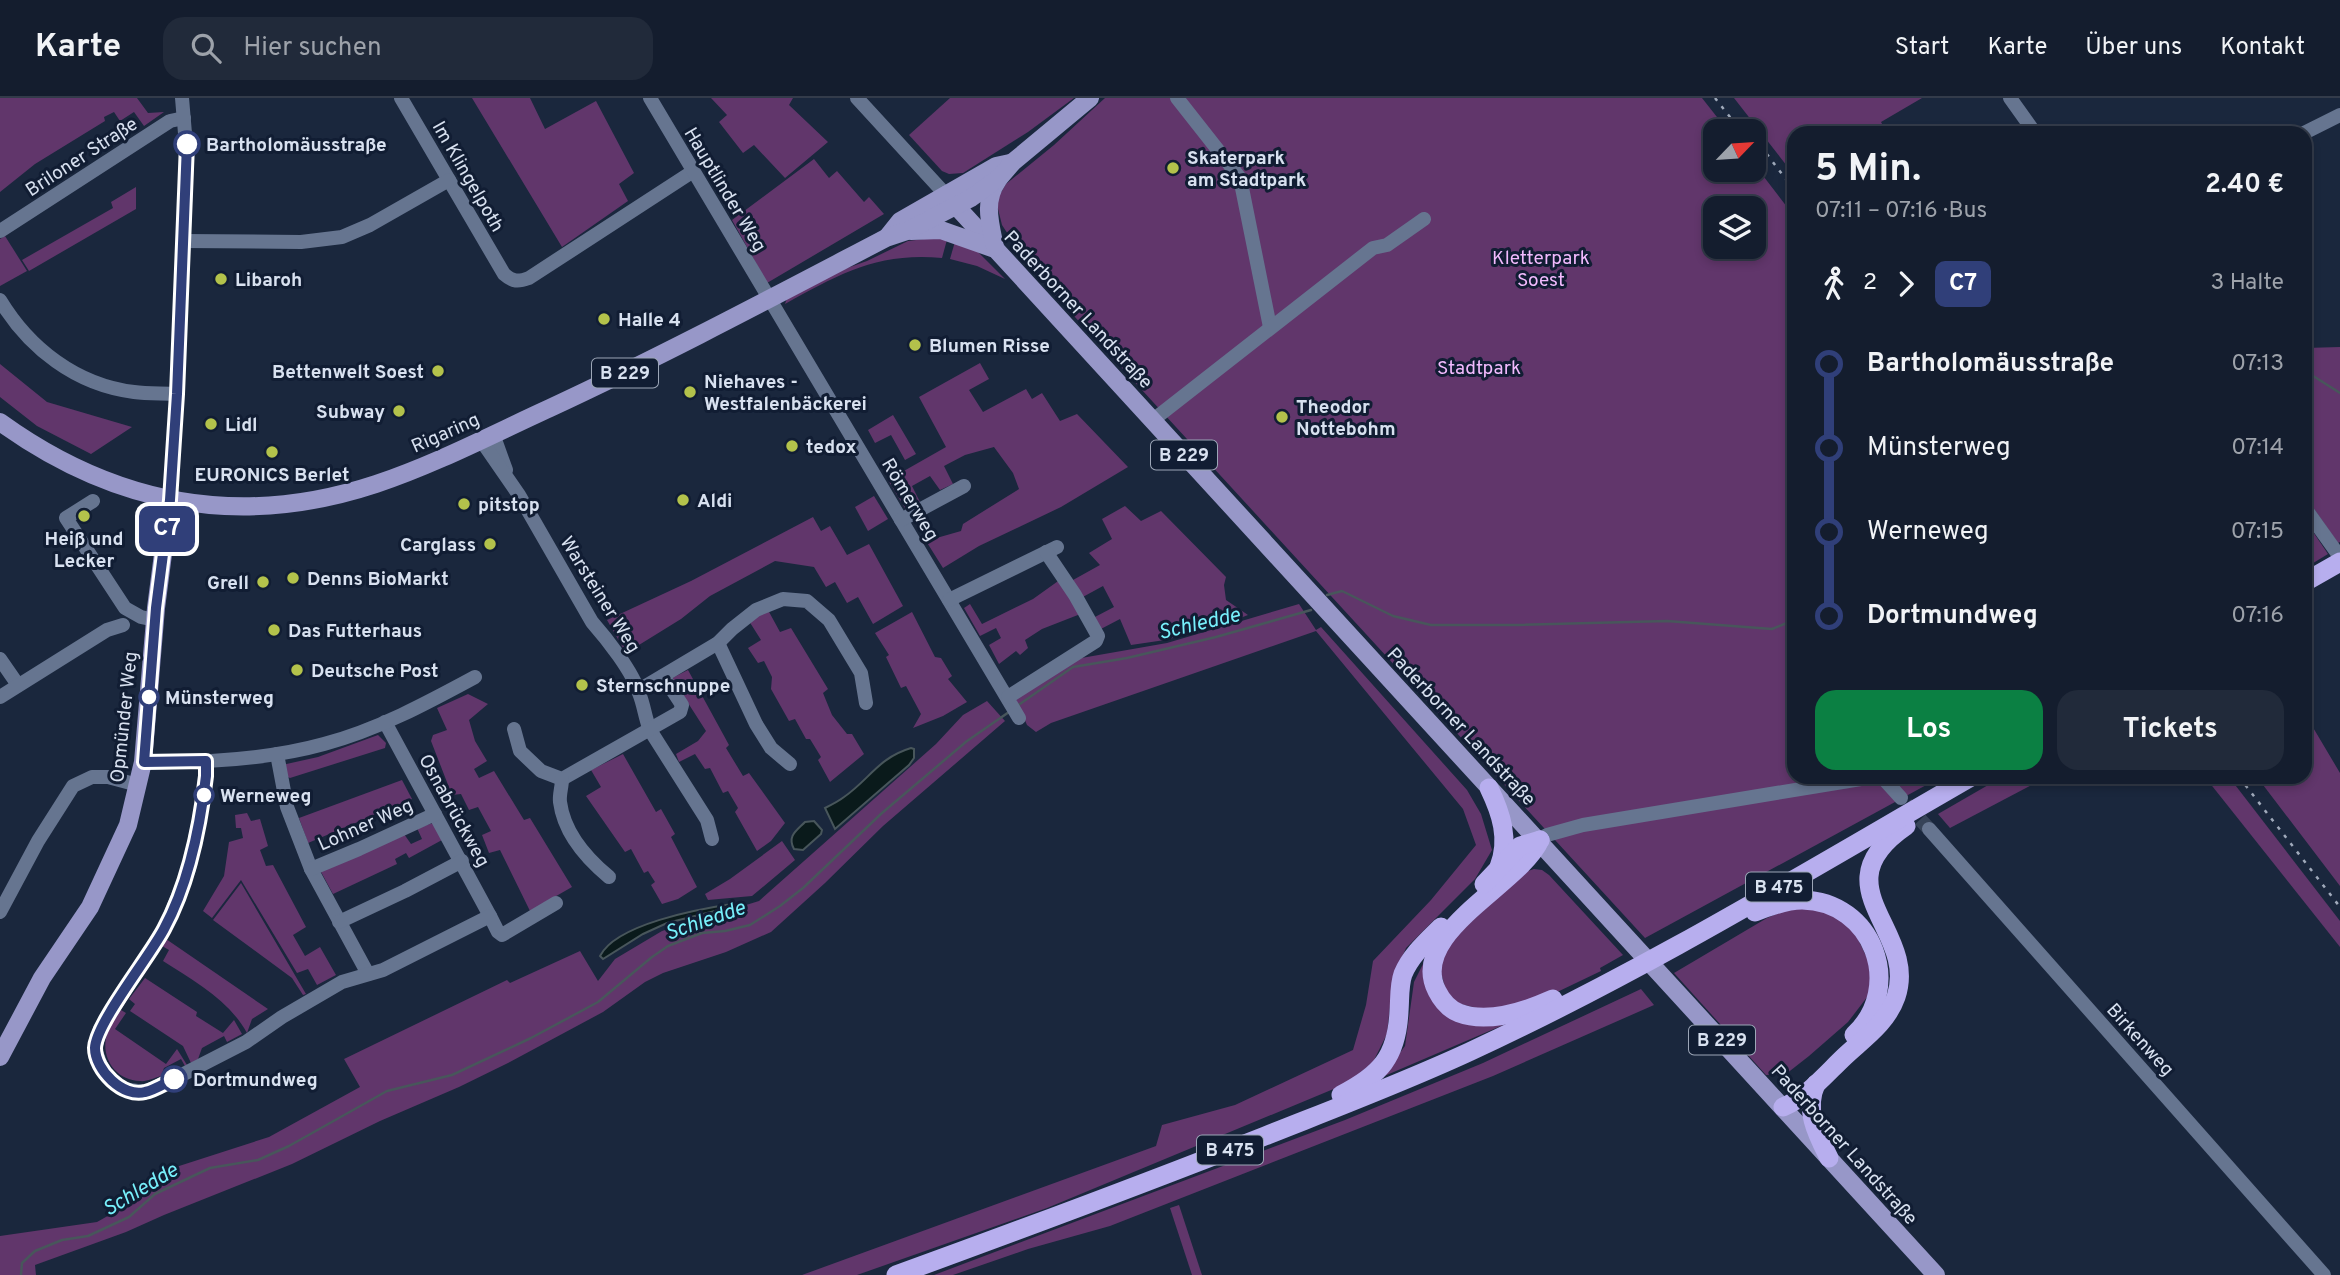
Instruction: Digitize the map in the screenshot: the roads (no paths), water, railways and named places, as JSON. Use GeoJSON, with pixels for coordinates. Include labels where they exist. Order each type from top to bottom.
{"type":"FeatureCollection","features":[{"type":"Feature","properties":{"kind":"highway"},"geometry":{"type":"LineString","coordinates":[[2312,577],[2340,559]]}},
{"type":"Feature","properties":{"kind":"highway","name":"B 475"},"geometry":{"type":"LineString","coordinates":[[896,1275],[1139,1185],[1470,1052],[1676,945],[1959,784]]}},
{"type":"Feature","properties":{"kind":"highway"},"geometry":{"type":"LineString","coordinates":[[1783,1107],[1800,1099],[1885,1018],[1893,1004],[1899,987],[1897,954],[1874,906],[1870,873],[1883,844],[1899,830],[1962,791],[1966,784]]}},
{"type":"Feature","properties":{"kind":"highway"},"geometry":{"type":"LineString","coordinates":[[1489,788],[1500,813],[1504,837],[1504,852],[1499,868]]}},
{"type":"Feature","properties":{"kind":"highway"},"geometry":{"type":"LineString","coordinates":[[1320,1114],[1332,1100],[1373,1076],[1386,1061],[1397,1035],[1401,982],[1418,950],[1520,846],[1540,840]]}},
{"type":"Feature","properties":{"kind":"highway"},"geometry":{"type":"LineString","coordinates":[[1540,840],[1530,857],[1441,942],[1432,964],[1434,985],[1445,1003],[1454,1011],[1484,1017],[1532,1007],[1580,986],[1609,981]]}},
{"type":"Feature","properties":{"kind":"highway"},"geometry":{"type":"LineString","coordinates":[[1705,929],[1729,925],[1777,904],[1812,900],[1829,905],[1852,918],[1875,950],[1880,976],[1878,993],[1869,1017],[1857,1032],[1789,1093],[1783,1107]]}},
{"type":"Feature","properties":{"kind":"highway"},"geometry":{"type":"LineString","coordinates":[[1816,1084],[1811,1095],[1811,1114],[1829,1158]]}},
{"type":"Feature","properties":{"kind":"main road"},"geometry":{"type":"LineString","coordinates":[[907,231],[941,230],[995,249],[988,208],[992,189],[1013,162],[1090,98]]}},
{"type":"Feature","properties":{"kind":"main road"},"geometry":{"type":"LineString","coordinates":[[951,201],[996,166],[1013,162]]}},
{"type":"Feature","properties":{"kind":"main road"},"geometry":{"type":"LineString","coordinates":[[951,201],[1000,177]]}},
{"type":"Feature","properties":{"kind":"main road","name":"Rigaring"},"geometry":{"type":"LineString","coordinates":[[0,422],[33,446],[117,486],[170,500],[260,507],[302,503],[375,484],[441,459],[617,378],[886,238],[907,231],[951,201]]}},
{"type":"Feature","properties":{"kind":"main road","name":"Rigaring"},"geometry":{"type":"LineString","coordinates":[[886,238],[900,221],[951,201]]}},
{"type":"Feature","properties":{"kind":"main road","name":"Paderborner Landstraße"},"geometry":{"type":"LineString","coordinates":[[951,201],[1937,1275]]}},
{"type":"Feature","properties":{"kind":"main road","name":"Opmünder Weg"},"geometry":{"type":"LineString","coordinates":[[0,1057],[42,978],[90,907],[128,825],[144,762],[155,620],[170,500]]}},
{"type":"Feature","properties":{"kind":"street","name":"Opmünder Weg"},"geometry":{"type":"LineString","coordinates":[[170,500],[187,157],[182,98]]}},
{"type":"Feature","properties":{"kind":"street","name":"Im Klingelpoth"},"geometry":{"type":"LineString","coordinates":[[401,98],[504,274],[511,281],[529,278],[692,172]]}},
{"type":"Feature","properties":{"kind":"street","name":"Hauptlinder Weg"},"geometry":{"type":"LineString","coordinates":[[650,98],[692,172],[771,299]]}},
{"type":"Feature","properties":{"kind":"street"},"geometry":{"type":"LineString","coordinates":[[857,98],[951,201]]}},
{"type":"Feature","properties":{"kind":"street"},"geometry":{"type":"LineString","coordinates":[[1177,98],[1240,178],[1270,327]]}},
{"type":"Feature","properties":{"kind":"street"},"geometry":{"type":"LineString","coordinates":[[2010,98],[2030,126]]}},
{"type":"Feature","properties":{"kind":"street"},"geometry":{"type":"LineString","coordinates":[[2312,129],[2340,115]]}},
{"type":"Feature","properties":{"kind":"street","name":"Briloner Straße"},"geometry":{"type":"LineString","coordinates":[[0,231],[170,121],[184,118]]}},
{"type":"Feature","properties":{"kind":"street"},"geometry":{"type":"LineString","coordinates":[[183,241],[301,242],[342,237],[370,225],[450,180]]}},
{"type":"Feature","properties":{"kind":"street"},"geometry":{"type":"LineString","coordinates":[[1153,420],[1373,247],[1387,245],[1424,219]]}},
{"type":"Feature","properties":{"kind":"street","name":"Römerweg"},"geometry":{"type":"LineString","coordinates":[[771,299],[1019,718]]}},
{"type":"Feature","properties":{"kind":"street"},"geometry":{"type":"LineString","coordinates":[[0,300],[31,342],[77,375],[124,390],[177,394]]}},
{"type":"Feature","properties":{"kind":"street","name":"Warsteiner Weg"},"geometry":{"type":"LineString","coordinates":[[487,437],[487,452],[510,481],[592,622],[608,640],[639,690],[645,720],[707,820],[712,839]]}},
{"type":"Feature","properties":{"kind":"street"},"geometry":{"type":"LineString","coordinates":[[901,520],[964,486]]}},
{"type":"Feature","properties":{"kind":"street"},"geometry":{"type":"LineString","coordinates":[[93,501],[66,518],[125,608],[141,617],[155,620]]}},
{"type":"Feature","properties":{"kind":"street"},"geometry":{"type":"LineString","coordinates":[[2312,518],[2340,559]]}},
{"type":"Feature","properties":{"kind":"street"},"geometry":{"type":"LineString","coordinates":[[949,600],[1051,549],[1098,636],[1096,641],[1007,697]]}},
{"type":"Feature","properties":{"kind":"street"},"geometry":{"type":"LineString","coordinates":[[639,690],[718,643],[756,610],[783,598],[807,601],[829,620],[860,673],[866,703]]}},
{"type":"Feature","properties":{"kind":"street"},"geometry":{"type":"LineString","coordinates":[[0,697],[107,630],[123,625]]}},
{"type":"Feature","properties":{"kind":"street"},"geometry":{"type":"LineString","coordinates":[[718,643],[756,724],[771,748],[790,764]]}},
{"type":"Feature","properties":{"kind":"street"},"geometry":{"type":"LineString","coordinates":[[0,659],[19,685]]}},
{"type":"Feature","properties":{"kind":"street"},"geometry":{"type":"LineString","coordinates":[[514,729],[520,751],[541,771],[562,779],[680,712],[682,705],[663,676]]}},
{"type":"Feature","properties":{"kind":"street"},"geometry":{"type":"LineString","coordinates":[[144,762],[206,761],[276,754],[324,744],[385,722],[475,677]]}},
{"type":"Feature","properties":{"kind":"street","name":"Osnabrückweg"},"geometry":{"type":"LineString","coordinates":[[385,722],[462,861],[489,916]]}},
{"type":"Feature","properties":{"kind":"street"},"geometry":{"type":"LineString","coordinates":[[276,754],[287,807],[311,869],[368,974]]}},
{"type":"Feature","properties":{"kind":"street"},"geometry":{"type":"LineString","coordinates":[[206,761],[204,794],[189,869],[165,928],[100,1029],[95,1049],[103,1072],[122,1088],[145,1093],[246,1042],[282,1017],[342,982],[383,970],[489,916],[502,935],[556,903]]}},
{"type":"Feature","properties":{"kind":"street"},"geometry":{"type":"LineString","coordinates":[[0,912],[56,810],[73,786],[92,777],[108,777],[138,785]]}},
{"type":"Feature","properties":{"kind":"street"},"geometry":{"type":"LineString","coordinates":[[562,779],[560,802],[570,833],[589,860],[609,877]]}},
{"type":"Feature","properties":{"kind":"street"},"geometry":{"type":"LineString","coordinates":[[1540,840],[1547,835],[1583,825],[1831,784]]}},
{"type":"Feature","properties":{"kind":"street"},"geometry":{"type":"LineString","coordinates":[[1888,784],[1901,798]]}},
{"type":"Feature","properties":{"kind":"street","name":"Lohner Weg"},"geometry":{"type":"LineString","coordinates":[[311,869],[435,814]]}},
{"type":"Feature","properties":{"kind":"street","name":"Birkenweg"},"geometry":{"type":"LineString","coordinates":[[1929,829],[2324,1275]]}},
{"type":"Feature","properties":{"kind":"street"},"geometry":{"type":"LineString","coordinates":[[339,922],[462,861]]}},
{"type":"Feature","properties":{"kind":"waterway","name":"Schledde"},"geometry":{"type":"LineString","coordinates":[[2312,375],[2340,393]]}},
{"type":"Feature","properties":{"kind":"waterway","name":"Schledde"},"geometry":{"type":"LineString","coordinates":[[1327,595],[1342,591],[1393,616],[1431,625],[1667,621],[1772,629],[1787,623]]}},
{"type":"Feature","properties":{"kind":"waterway","name":"Schledde"},"geometry":{"type":"LineString","coordinates":[[1017,706],[1073,667],[1127,658],[1216,637],[1311,610]]}},
{"type":"Feature","properties":{"kind":"waterway","name":"Schledde"},"geometry":{"type":"LineString","coordinates":[[21,1275],[22,1263],[35,1251],[62,1240],[88,1236],[129,1217],[155,1194],[210,1168],[258,1160],[289,1146],[387,1091],[452,1075],[531,1038],[598,1002],[668,946],[702,933],[750,925],[803,888],[882,813],[967,741],[1009,712]]}},
{"type":"Feature","properties":{"kind":"tunnel"},"geometry":{"type":"LineString","coordinates":[[1906,804],[1929,829]]}},
{"type":"Feature","properties":{"kind":"railway"},"geometry":{"type":"LineString","coordinates":[[1715,98],[1732,119]]}},
{"type":"Feature","properties":{"kind":"railway"},"geometry":{"type":"LineString","coordinates":[[1766,153],[1787,181]]}},
{"type":"Feature","properties":{"kind":"railway"},"geometry":{"type":"LineString","coordinates":[[2244,784],[2340,907]]}},
{"type":"Feature","properties":{"kind":"place","name":"Bartholomäusstraße"},"geometry":{"type":"Point","coordinates":[187,144]}},
{"type":"Feature","properties":{"kind":"place","name":"Skaterpark am Stadtpark"},"geometry":{"type":"Point","coordinates":[1173,168]}},
{"type":"Feature","properties":{"kind":"place","name":"Libaroh"},"geometry":{"type":"Point","coordinates":[221,279]}},
{"type":"Feature","properties":{"kind":"place","name":"Halle 4"},"geometry":{"type":"Point","coordinates":[604,319]}},
{"type":"Feature","properties":{"kind":"place","name":"Blumen Risse"},"geometry":{"type":"Point","coordinates":[915,345]}},
{"type":"Feature","properties":{"kind":"place","name":"Bettenwelt Soest"},"geometry":{"type":"Point","coordinates":[438,371]}},
{"type":"Feature","properties":{"kind":"place","name":"Niehaves - Westfalenbäckerei"},"geometry":{"type":"Point","coordinates":[690,392]}},
{"type":"Feature","properties":{"kind":"place","name":"Subway"},"geometry":{"type":"Point","coordinates":[399,411]}},
{"type":"Feature","properties":{"kind":"place","name":"Theodor Nottebohm"},"geometry":{"type":"Point","coordinates":[1282,417]}},
{"type":"Feature","properties":{"kind":"place","name":"Lidl"},"geometry":{"type":"Point","coordinates":[211,424]}},
{"type":"Feature","properties":{"kind":"place","name":"tedox"},"geometry":{"type":"Point","coordinates":[792,446]}},
{"type":"Feature","properties":{"kind":"place","name":"EURONICS Berlet"},"geometry":{"type":"Point","coordinates":[272,452]}},
{"type":"Feature","properties":{"kind":"place","name":"Aldi"},"geometry":{"type":"Point","coordinates":[683,500]}},
{"type":"Feature","properties":{"kind":"place","name":"pitstop"},"geometry":{"type":"Point","coordinates":[464,504]}},
{"type":"Feature","properties":{"kind":"place","name":"Heiß und Lecker"},"geometry":{"type":"Point","coordinates":[84,516]}},
{"type":"Feature","properties":{"kind":"place","name":"Carglass"},"geometry":{"type":"Point","coordinates":[490,544]}},
{"type":"Feature","properties":{"kind":"place","name":"Denns BioMarkt"},"geometry":{"type":"Point","coordinates":[293,578]}},
{"type":"Feature","properties":{"kind":"place","name":"Grell"},"geometry":{"type":"Point","coordinates":[263,582]}},
{"type":"Feature","properties":{"kind":"place","name":"Das Futterhaus"},"geometry":{"type":"Point","coordinates":[274,630]}},
{"type":"Feature","properties":{"kind":"place","name":"Deutsche Post"},"geometry":{"type":"Point","coordinates":[297,670]}},
{"type":"Feature","properties":{"kind":"place","name":"Sternschnuppe"},"geometry":{"type":"Point","coordinates":[582,685]}},
{"type":"Feature","properties":{"kind":"place","name":"Münsterweg"},"geometry":{"type":"Point","coordinates":[149,697]}},
{"type":"Feature","properties":{"kind":"place","name":"Werneweg"},"geometry":{"type":"Point","coordinates":[204,795]}},
{"type":"Feature","properties":{"kind":"place","name":"Dortmundweg"},"geometry":{"type":"Point","coordinates":[174,1079]}},
{"type":"Feature","properties":{"kind":"park label","name":"Kletterpark Soest"},"geometry":{"type":"Point","coordinates":[1541,268]}},
{"type":"Feature","properties":{"kind":"park label","name":"Stadtpark"},"geometry":{"type":"Point","coordinates":[1479,367]}}]}
